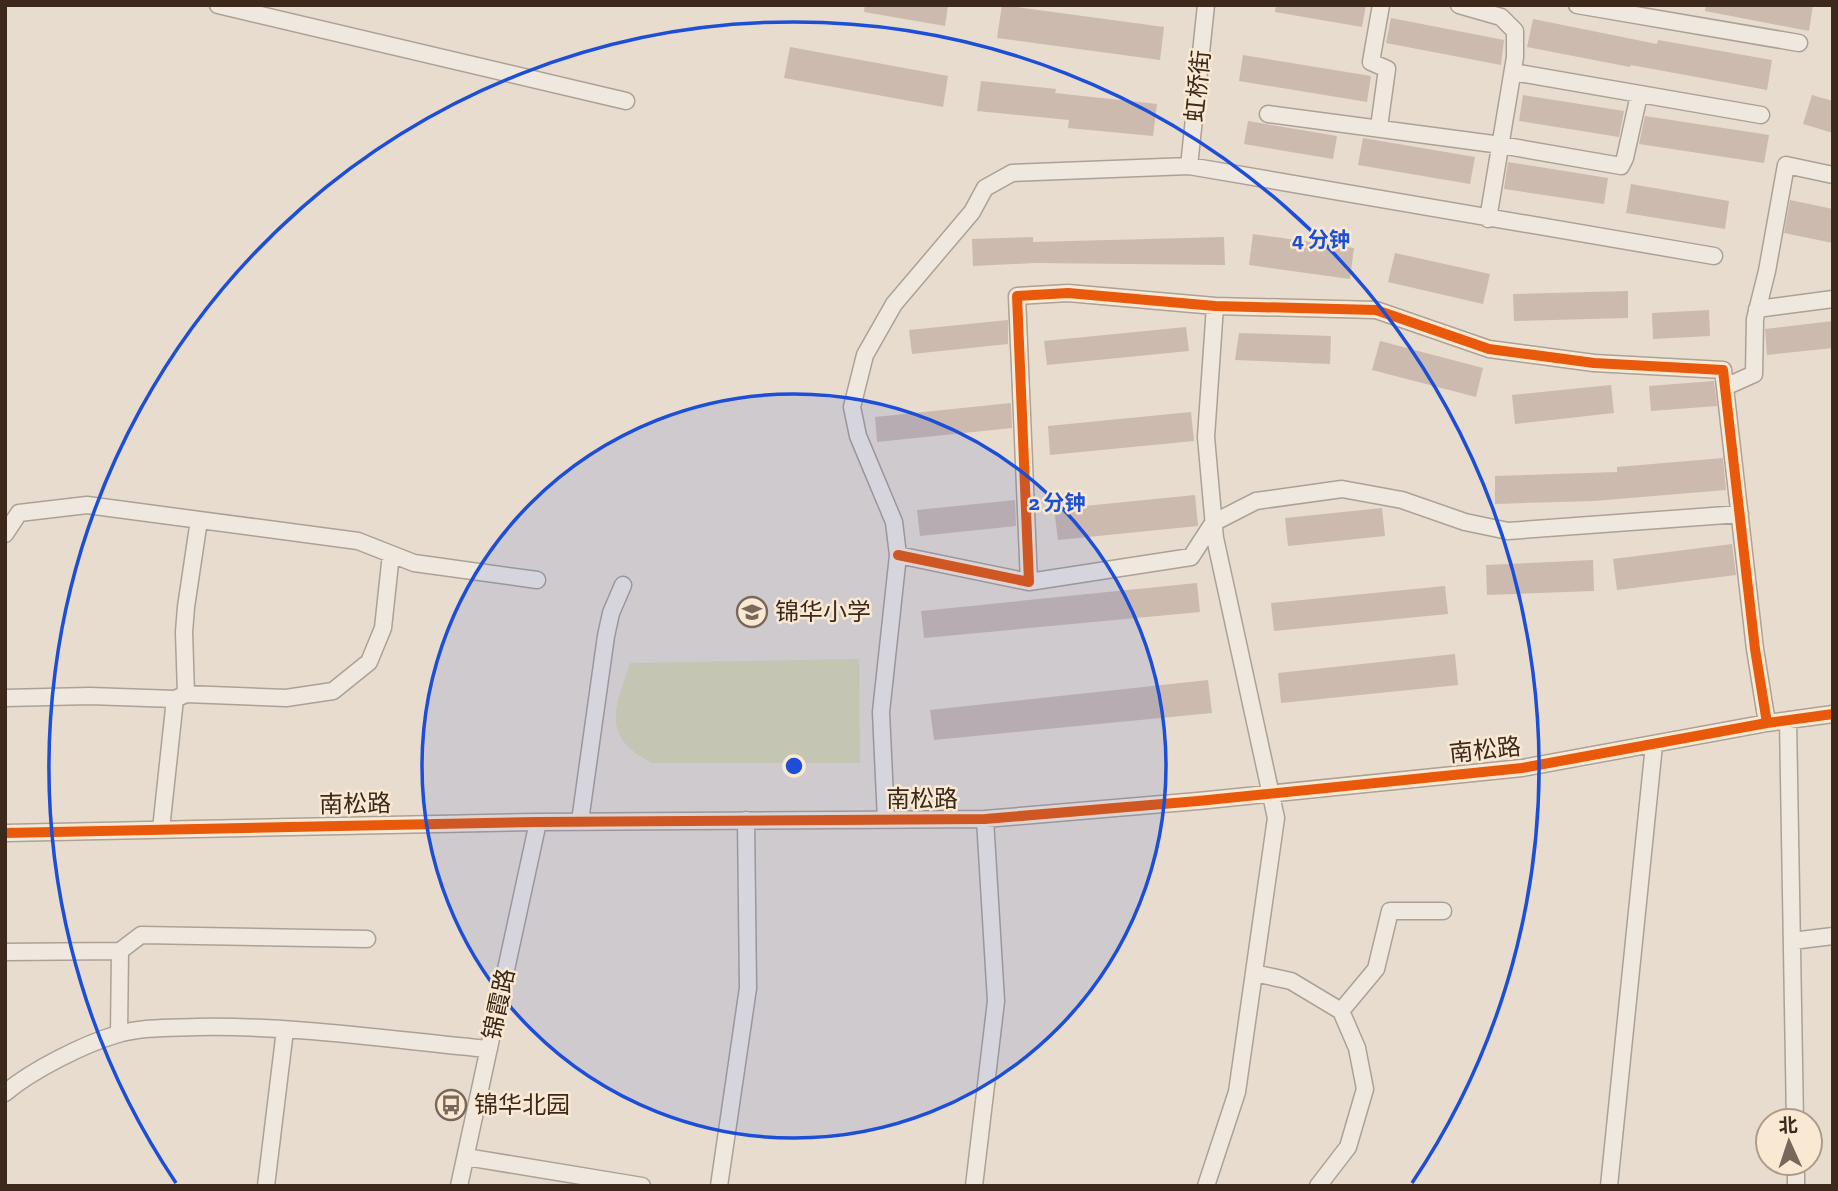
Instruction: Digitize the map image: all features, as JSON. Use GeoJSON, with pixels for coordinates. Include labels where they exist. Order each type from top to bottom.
{"type":"FeatureCollection","features":[{"type":"Feature","properties":{"kind":"street"},"geometry":{"type":"LineString","coordinates":[[218,5],[626,101]]}},
{"type":"Feature","properties":{"kind":"street","name":"虹桥街"},"geometry":{"type":"LineString","coordinates":[[1189,166],[1206,5]]}},
{"type":"Feature","properties":{"kind":"street"},"geometry":{"type":"LineString","coordinates":[[1379,127],[1387,69],[1371,62],[1381,5]]}},
{"type":"Feature","properties":{"kind":"street"},"geometry":{"type":"LineString","coordinates":[[1459,5],[1502,17],[1514,31],[1516,57],[1488,219]]}},
{"type":"Feature","properties":{"kind":"street"},"geometry":{"type":"LineString","coordinates":[[1577,5],[1799,43]]}},
{"type":"Feature","properties":{"kind":"street"},"geometry":{"type":"LineString","coordinates":[[1513,72],[1761,115]]}},
{"type":"Feature","properties":{"kind":"street"},"geometry":{"type":"LineString","coordinates":[[1268,114],[1379,127],[1621,166],[1639,95]]}},
{"type":"Feature","properties":{"kind":"street"},"geometry":{"type":"LineString","coordinates":[[1725,387],[1754,374],[1755,319],[1767,271],[1786,165],[1833,175]]}},
{"type":"Feature","properties":{"kind":"street"},"geometry":{"type":"LineString","coordinates":[[886,820],[881,712],[898,555],[894,522],[858,436],[852,407],[865,355],[894,304],[972,212],[985,188],[1012,173],[1189,166],[1714,256]]}},
{"type":"Feature","properties":{"kind":"street"},"geometry":{"type":"LineString","coordinates":[[1029,582],[1017,296],[1068,293],[1215,306],[1376,310],[1489,349],[1594,363],[1723,370],[1755,649],[1767,723]]}},
{"type":"Feature","properties":{"kind":"street"},"geometry":{"type":"LineString","coordinates":[[1757,309],[1833,299]]}},
{"type":"Feature","properties":{"kind":"street"},"geometry":{"type":"LineString","coordinates":[[1206,1186],[1237,1092],[1276,817],[1213,523],[1206,437],[1215,306]]}},
{"type":"Feature","properties":{"kind":"street"},"geometry":{"type":"LineString","coordinates":[[898,555],[1029,582],[1191,557],[1213,523],[1256,500],[1342,489],[1402,500],[1465,523],[1508,531],[1740,513]]}},
{"type":"Feature","properties":{"kind":"street"},"geometry":{"type":"LineString","coordinates":[[5,534],[19,513],[87,505],[358,541],[414,563],[537,580]]}},
{"type":"Feature","properties":{"kind":"street"},"geometry":{"type":"LineString","coordinates":[[161,829],[181,696],[186,607],[199,520]]}},
{"type":"Feature","properties":{"kind":"street"},"geometry":{"type":"LineString","coordinates":[[5,698],[286,698],[333,691],[369,662],[383,628],[391,554]]}},
{"type":"Feature","properties":{"kind":"street"},"geometry":{"type":"LineString","coordinates":[[580,821],[606,636],[611,613],[623,585]]}},
{"type":"Feature","properties":{"kind":"street","name":"南松路"},"geometry":{"type":"LineString","coordinates":[[5,833],[538,821],[985,819],[1198,801],[1522,768],[1767,723],[1833,714]]}},
{"type":"Feature","properties":{"kind":"street"},"geometry":{"type":"LineString","coordinates":[[1788,720],[1795,1107]]}},
{"type":"Feature","properties":{"kind":"street"},"geometry":{"type":"LineString","coordinates":[[1609,1186],[1654,745]]}},
{"type":"Feature","properties":{"kind":"street"},"geometry":{"type":"LineString","coordinates":[[974,1186],[996,1001],[985,819]]}},
{"type":"Feature","properties":{"kind":"street"},"geometry":{"type":"LineString","coordinates":[[719,1186],[748,988],[746,820]]}},
{"type":"Feature","properties":{"kind":"street","name":"锦霞路"},"geometry":{"type":"LineString","coordinates":[[459,1186],[538,821]]}},
{"type":"Feature","properties":{"kind":"street"},"geometry":{"type":"LineString","coordinates":[[1341,1011],[1376,969],[1390,911],[1443,911]]}},
{"type":"Feature","properties":{"kind":"street"},"geometry":{"type":"LineString","coordinates":[[5,952],[120,951],[141,935],[367,939]]}},
{"type":"Feature","properties":{"kind":"street"},"geometry":{"type":"LineString","coordinates":[[1792,941],[1833,936]]}},
{"type":"Feature","properties":{"kind":"street"},"geometry":{"type":"LineString","coordinates":[[119,1034],[120,951]]}},
{"type":"Feature","properties":{"kind":"street"},"geometry":{"type":"LineString","coordinates":[[1254,973],[1291,981],[1341,1011],[1357,1048],[1365,1089],[1348,1147],[1318,1186]]}},
{"type":"Feature","properties":{"kind":"street"},"geometry":{"type":"LineString","coordinates":[[5,1093],[23,1078],[96,1043],[119,1034],[159,1028],[246,1026],[489,1049]]}},
{"type":"Feature","properties":{"kind":"street"},"geometry":{"type":"LineString","coordinates":[[266,1186],[285,1030]]}},
{"type":"Feature","properties":{"kind":"street"},"geometry":{"type":"LineString","coordinates":[[466,1157],[642,1186]]}},
{"type":"Feature","properties":{"kind":"shaded area"},"geometry":{"type":"Polygon","coordinates":[[[859,659],[860,763],[652,763],[636,753],[618,732],[617,708],[630,663],[859,659]]]}},
{"type":"Feature","properties":{"kind":"building"},"geometry":{"type":"Polygon","coordinates":[[[865,5],[948,5],[945,26],[864,12],[865,5]]]}},
{"type":"Feature","properties":{"kind":"building"},"geometry":{"type":"Polygon","coordinates":[[[1002,5],[1164,27],[1160,60],[997,38],[1002,5]]]}},
{"type":"Feature","properties":{"kind":"building"},"geometry":{"type":"Polygon","coordinates":[[[1276,5],[1366,5],[1362,27],[1275,12],[1276,5]]]}},
{"type":"Feature","properties":{"kind":"building"},"geometry":{"type":"Polygon","coordinates":[[[1706,5],[1813,5],[1809,31],[1705,11],[1706,5]]]}},
{"type":"Feature","properties":{"kind":"building"},"geometry":{"type":"Polygon","coordinates":[[[1391,18],[1504,40],[1501,65],[1386,43],[1391,18]]]}},
{"type":"Feature","properties":{"kind":"building"},"geometry":{"type":"Polygon","coordinates":[[[1533,19],[1657,44],[1658,40],[1772,60],[1767,90],[1527,47],[1533,19]]]}},
{"type":"Feature","properties":{"kind":"building"},"geometry":{"type":"Polygon","coordinates":[[[790,47],[948,76],[943,107],[784,78],[790,47]]]}},
{"type":"Feature","properties":{"kind":"building"},"geometry":{"type":"Polygon","coordinates":[[[1243,55],[1371,76],[1367,102],[1239,81],[1243,55]]]}},
{"type":"Feature","properties":{"kind":"building"},"geometry":{"type":"Polygon","coordinates":[[[981,81],[1056,89],[1055,93],[1157,104],[1153,136],[1068,128],[1069,120],[977,111],[981,81]]]}},
{"type":"Feature","properties":{"kind":"building"},"geometry":{"type":"Polygon","coordinates":[[[1523,95],[1624,111],[1619,137],[1519,121],[1523,95]]]}},
{"type":"Feature","properties":{"kind":"building"},"geometry":{"type":"Polygon","coordinates":[[[1812,95],[1833,101],[1833,133],[1803,124],[1812,95]]]}},
{"type":"Feature","properties":{"kind":"building"},"geometry":{"type":"Polygon","coordinates":[[[1645,116],[1769,135],[1764,163],[1639,144],[1645,116]]]}},
{"type":"Feature","properties":{"kind":"building"},"geometry":{"type":"Polygon","coordinates":[[[1248,121],[1337,136],[1333,159],[1244,144],[1248,121]]]}},
{"type":"Feature","properties":{"kind":"building"},"geometry":{"type":"Polygon","coordinates":[[[1363,138],[1475,157],[1470,184],[1358,165],[1363,138]]]}},
{"type":"Feature","properties":{"kind":"building"},"geometry":{"type":"Polygon","coordinates":[[[1508,162],[1608,178],[1604,204],[1504,189],[1508,162]]]}},
{"type":"Feature","properties":{"kind":"building"},"geometry":{"type":"Polygon","coordinates":[[[1631,184],[1729,201],[1725,229],[1626,213],[1631,184]]]}},
{"type":"Feature","properties":{"kind":"building"},"geometry":{"type":"Polygon","coordinates":[[[1790,200],[1833,209],[1833,243],[1784,233],[1790,200]]]}},
{"type":"Feature","properties":{"kind":"building"},"geometry":{"type":"Polygon","coordinates":[[[1253,234],[1354,248],[1350,279],[1249,265],[1253,234]]]}},
{"type":"Feature","properties":{"kind":"building"},"geometry":{"type":"Polygon","coordinates":[[[1033,237],[1033,242],[1224,237],[1225,265],[1034,263],[973,266],[972,239],[1033,237]]]}},
{"type":"Feature","properties":{"kind":"building"},"geometry":{"type":"Polygon","coordinates":[[[1395,253],[1490,274],[1483,304],[1388,282],[1395,253]]]}},
{"type":"Feature","properties":{"kind":"building"},"geometry":{"type":"Polygon","coordinates":[[[1628,291],[1628,318],[1514,321],[1513,294],[1628,291]]]}},
{"type":"Feature","properties":{"kind":"building"},"geometry":{"type":"Polygon","coordinates":[[[1709,310],[1710,336],[1653,339],[1652,313],[1709,310]]]}},
{"type":"Feature","properties":{"kind":"building"},"geometry":{"type":"Polygon","coordinates":[[[1008,320],[1008,344],[912,354],[909,330],[1008,320]]]}},
{"type":"Feature","properties":{"kind":"building"},"geometry":{"type":"Polygon","coordinates":[[[1833,321],[1833,348],[1767,355],[1765,329],[1833,321]]]}},
{"type":"Feature","properties":{"kind":"building"},"geometry":{"type":"Polygon","coordinates":[[[1186,327],[1189,351],[1047,365],[1044,341],[1186,327]]]}},
{"type":"Feature","properties":{"kind":"building"},"geometry":{"type":"Polygon","coordinates":[[[1239,333],[1331,336],[1330,364],[1235,360],[1239,333]]]}},
{"type":"Feature","properties":{"kind":"building"},"geometry":{"type":"Polygon","coordinates":[[[1380,341],[1483,368],[1476,397],[1372,370],[1380,341]]]}},
{"type":"Feature","properties":{"kind":"building"},"geometry":{"type":"Polygon","coordinates":[[[1714,381],[1717,406],[1651,411],[1649,386],[1714,381]]]}},
{"type":"Feature","properties":{"kind":"building"},"geometry":{"type":"Polygon","coordinates":[[[1611,385],[1614,413],[1515,424],[1512,395],[1611,385]]]}},
{"type":"Feature","properties":{"kind":"building"},"geometry":{"type":"Polygon","coordinates":[[[1011,403],[1012,428],[877,442],[875,417],[1011,403]]]}},
{"type":"Feature","properties":{"kind":"building"},"geometry":{"type":"Polygon","coordinates":[[[1191,412],[1194,441],[1050,455],[1048,426],[1191,412]]]}},
{"type":"Feature","properties":{"kind":"building"},"geometry":{"type":"Polygon","coordinates":[[[1723,458],[1726,490],[1594,501],[1495,504],[1495,476],[1617,472],[1617,467],[1723,458]]]}},
{"type":"Feature","properties":{"kind":"building"},"geometry":{"type":"Polygon","coordinates":[[[1195,495],[1198,526],[1058,540],[1054,509],[1195,495]]]}},
{"type":"Feature","properties":{"kind":"building"},"geometry":{"type":"Polygon","coordinates":[[[1015,500],[1016,526],[920,536],[917,510],[1015,500]]]}},
{"type":"Feature","properties":{"kind":"building"},"geometry":{"type":"Polygon","coordinates":[[[1382,508],[1385,536],[1288,546],[1285,518],[1382,508]]]}},
{"type":"Feature","properties":{"kind":"building"},"geometry":{"type":"Polygon","coordinates":[[[1732,544],[1736,575],[1617,590],[1613,559],[1732,544]]]}},
{"type":"Feature","properties":{"kind":"building"},"geometry":{"type":"Polygon","coordinates":[[[1593,560],[1594,591],[1487,595],[1486,565],[1593,560]]]}},
{"type":"Feature","properties":{"kind":"building"},"geometry":{"type":"Polygon","coordinates":[[[1197,583],[1200,612],[924,638],[921,611],[1197,583]]]}},
{"type":"Feature","properties":{"kind":"building"},"geometry":{"type":"Polygon","coordinates":[[[1445,586],[1448,614],[1274,631],[1271,603],[1445,586]]]}},
{"type":"Feature","properties":{"kind":"building"},"geometry":{"type":"Polygon","coordinates":[[[1455,654],[1458,685],[1281,703],[1278,673],[1455,654]]]}},
{"type":"Feature","properties":{"kind":"building"},"geometry":{"type":"Polygon","coordinates":[[[1208,680],[1212,713],[934,740],[930,710],[1208,680]]]}},
{"type":"Feature","properties":{"kind":"cycle path"},"geometry":{"type":"LineString","coordinates":[[898,555],[1029,582],[1017,296],[1068,293],[1215,306],[1376,310],[1489,349],[1594,363],[1723,370],[1755,649],[1767,723]]}},
{"type":"Feature","properties":{"kind":"cycle path"},"geometry":{"type":"LineString","coordinates":[[5,833],[538,822],[985,819],[1198,801],[1522,768],[1767,723],[1833,714]]}},
{"type":"Feature","properties":{"kind":"place","name":"锦华小学"},"geometry":{"type":"Point","coordinates":[752,612]}},
{"type":"Feature","properties":{"kind":"place","name":"锦华北园"},"geometry":{"type":"Point","coordinates":[451,1105]}}]}
